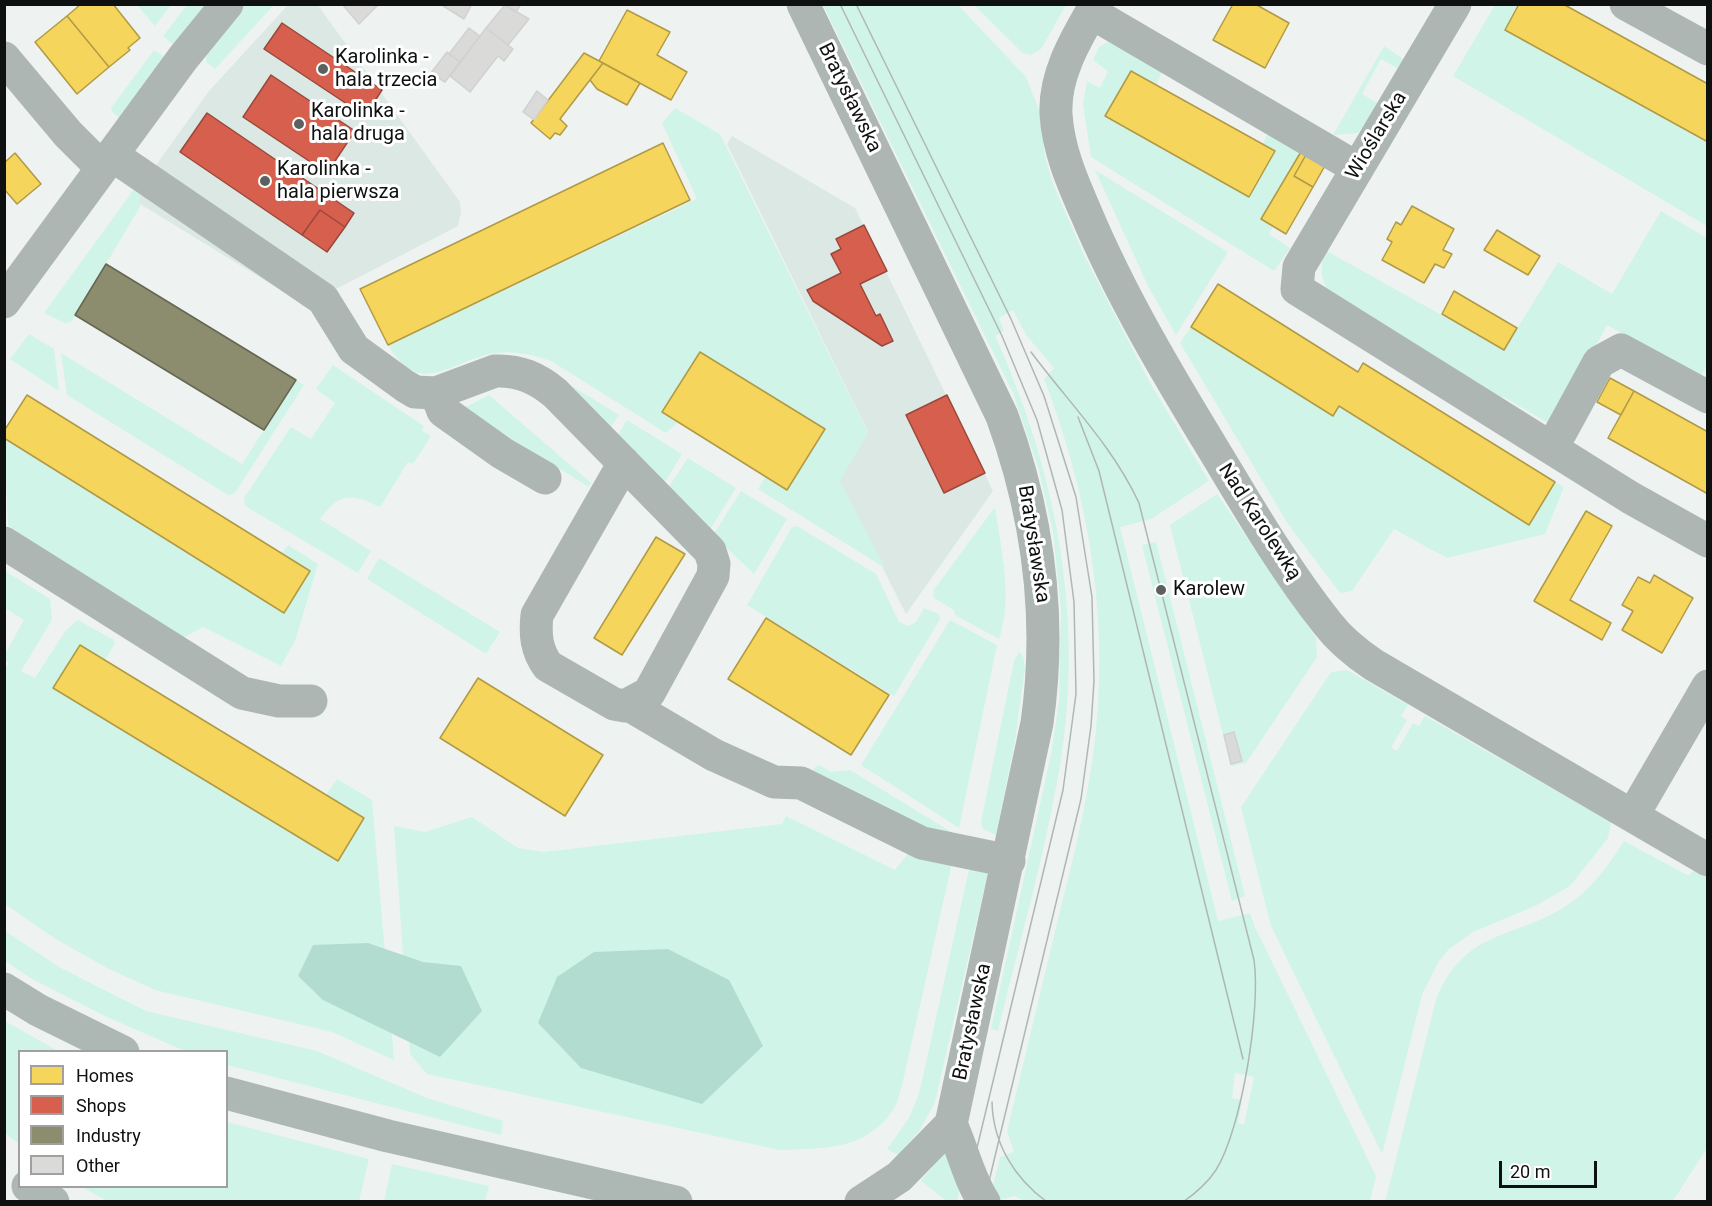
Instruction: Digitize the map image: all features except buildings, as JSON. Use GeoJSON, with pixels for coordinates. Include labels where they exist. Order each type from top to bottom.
{"type":"FeatureCollection","features":[{"type":"Feature","properties":{"kind":"main road"},"geometry":{"type":"LineString","coordinates":[[4,989],[59,1021],[119,1050]]}},
{"type":"Feature","properties":{"kind":"main road"},"geometry":{"type":"LineString","coordinates":[[228,1093],[388,1136],[655,1200]]}},
{"type":"Feature","properties":{"kind":"main road"},"geometry":{"type":"LineString","coordinates":[[4,1171],[18,1180]]}},
{"type":"Feature","properties":{"kind":"main road"},"geometry":{"type":"LineString","coordinates":[[31,1188],[53,1202]]}},
{"type":"Feature","properties":{"kind":"street"},"geometry":{"type":"LineString","coordinates":[[4,302],[183,58],[227,4]]}},
{"type":"Feature","properties":{"kind":"street","name":"Bratysławska"},"geometry":{"type":"LineString","coordinates":[[803,4],[989,387],[1011,440],[1035,530],[1044,610],[1041,696],[951,1124]]}},
{"type":"Feature","properties":{"kind":"street","name":"Wioślarska"},"geometry":{"type":"LineString","coordinates":[[1455,4],[1299,267],[1297,289],[1552,448]]}},
{"type":"Feature","properties":{"kind":"street"},"geometry":{"type":"LineString","coordinates":[[1626,4],[1707,49]]}},
{"type":"Feature","properties":{"kind":"street"},"geometry":{"type":"LineString","coordinates":[[1094,9],[1357,168]]}},
{"type":"Feature","properties":{"kind":"street","name":"Nad Karolewką"},"geometry":{"type":"LineString","coordinates":[[1094,9],[1065,64],[1058,89],[1056,112],[1059,138],[1068,171],[1126,298],[1172,382],[1286,566],[1327,623],[1356,654],[1707,860]]}},
{"type":"Feature","properties":{"kind":"street"},"geometry":{"type":"LineString","coordinates":[[4,58],[68,134],[323,299],[344,336],[363,356],[415,392],[436,393],[495,371],[523,374],[555,393],[710,551],[714,564],[713,576],[649,693],[629,705]]}},
{"type":"Feature","properties":{"kind":"street"},"geometry":{"type":"LineString","coordinates":[[1707,398],[1621,350],[1599,362],[1552,448],[1631,498],[1707,541]]}},
{"type":"Feature","properties":{"kind":"street"},"geometry":{"type":"LineString","coordinates":[[436,393],[443,411],[502,453],[544,478]]}},
{"type":"Feature","properties":{"kind":"street"},"geometry":{"type":"LineString","coordinates":[[624,463],[537,615],[535,630],[541,656],[548,666],[614,704],[629,705],[714,754],[774,782],[801,783],[922,843],[1008,861]]}},
{"type":"Feature","properties":{"kind":"street"},"geometry":{"type":"LineString","coordinates":[[4,543],[242,693],[279,701],[310,701]]}},
{"type":"Feature","properties":{"kind":"street"},"geometry":{"type":"LineString","coordinates":[[1633,815],[1707,686]]}},
{"type":"Feature","properties":{"kind":"street"},"geometry":{"type":"LineString","coordinates":[[861,1202],[899,1177],[951,1124],[962,1145],[970,1176],[984,1202]]}},
{"type":"Feature","properties":{"kind":"shaded area"},"geometry":{"type":"Polygon","coordinates":[[[317,4],[460,202],[461,212],[458,226],[305,305],[132,199],[209,91],[288,5],[317,4]]]}},
{"type":"Feature","properties":{"kind":"shaded area"},"geometry":{"type":"Polygon","coordinates":[[[732,136],[855,208],[993,491],[906,614],[839,481],[868,432],[727,144],[732,136]]]}},
{"type":"Feature","properties":{"kind":"green space"},"geometry":{"type":"Polygon","coordinates":[[[137,5],[171,5],[155,26],[137,5]]]}},
{"type":"Feature","properties":{"kind":"green space"},"geometry":{"type":"Polygon","coordinates":[[[187,5],[208,5],[176,47],[163,36],[187,5]]]}},
{"type":"Feature","properties":{"kind":"green space"},"geometry":{"type":"Polygon","coordinates":[[[244,5],[274,5],[215,69],[206,62],[206,55],[244,5]]]}},
{"type":"Feature","properties":{"kind":"green space"},"geometry":{"type":"Polygon","coordinates":[[[823,5],[958,5],[1026,77],[1039,110],[1045,156],[1053,184],[1084,255],[1149,381],[1209,481],[1151,519],[1120,527],[1218,921],[1250,913],[1376,1176],[1370,1201],[1026,1202],[1015,1196],[995,1201],[991,1194],[1000,1157],[1014,1152],[1007,1131],[1081,821],[1090,775],[1099,684],[1099,639],[1091,551],[1072,464],[1044,379],[1054,368],[1026,335],[1013,310],[999,318],[1004,331],[995,336],[1034,439],[1049,492],[1060,546],[1067,601],[1069,656],[1067,711],[1054,799],[998,1031],[991,1029],[1051,754],[1059,701],[1061,608],[1053,532],[1039,470],[1013,393],[823,5]],[[1235,1073],[1232,1098],[1242,1100],[1238,1123],[1244,1125],[1254,1077],[1235,1073]]]}},
{"type":"Feature","properties":{"kind":"green space"},"geometry":{"type":"Polygon","coordinates":[[[974,5],[1066,5],[1041,49],[1031,55],[1023,53],[974,5]]]}},
{"type":"Feature","properties":{"kind":"green space"},"geometry":{"type":"Polygon","coordinates":[[[1495,5],[1519,5],[1506,31],[1707,142],[1707,226],[1453,76],[1495,5]]]}},
{"type":"Feature","properties":{"kind":"green space"},"geometry":{"type":"Polygon","coordinates":[[[1109,41],[1162,72],[1156,85],[1130,71],[1105,117],[1249,197],[1275,152],[1262,145],[1269,132],[1302,150],[1261,219],[1273,227],[1269,234],[1290,248],[1274,271],[1091,157],[1083,104],[1087,81],[1100,88],[1108,71],[1093,60],[1099,47],[1109,41]]]}},
{"type":"Feature","properties":{"kind":"green space"},"geometry":{"type":"Polygon","coordinates":[[[1384,46],[1403,59],[1404,72],[1381,59],[1362,94],[1385,107],[1357,133],[1333,135],[1384,46]]]}},
{"type":"Feature","properties":{"kind":"green space"},"geometry":{"type":"Polygon","coordinates":[[[154,50],[166,58],[122,120],[112,112],[111,108],[154,50]]]}},
{"type":"Feature","properties":{"kind":"green space"},"geometry":{"type":"Polygon","coordinates":[[[675,108],[720,134],[868,433],[840,481],[885,568],[758,489],[766,476],[788,489],[825,429],[700,352],[663,412],[678,422],[666,433],[551,361],[527,354],[503,352],[486,355],[446,370],[422,373],[410,369],[399,360],[388,345],[697,199],[662,123],[675,108]]]}},
{"type":"Feature","properties":{"kind":"green space"},"geometry":{"type":"Polygon","coordinates":[[[1095,170],[1228,252],[1176,335],[1148,286],[1095,170]]]}},
{"type":"Feature","properties":{"kind":"green space"},"geometry":{"type":"Polygon","coordinates":[[[134,189],[140,195],[140,207],[71,322],[65,323],[44,313],[134,189]]]}},
{"type":"Feature","properties":{"kind":"green space"},"geometry":{"type":"Polygon","coordinates":[[[1661,211],[1707,238],[1707,365],[1701,376],[1607,325],[1553,426],[1504,397],[1497,400],[1328,291],[1322,276],[1325,250],[1504,350],[1558,262],[1612,294],[1661,211]]]}},
{"type":"Feature","properties":{"kind":"green space"},"geometry":{"type":"Polygon","coordinates":[[[1191,327],[1332,416],[1339,406],[1528,525],[1555,482],[1564,487],[1545,534],[1447,558],[1394,529],[1352,591],[1340,593],[1288,524],[1180,343],[1191,327]]]}},
{"type":"Feature","properties":{"kind":"green space"},"geometry":{"type":"Polygon","coordinates":[[[29,334],[54,349],[59,391],[10,359],[29,334]]]}},
{"type":"Feature","properties":{"kind":"green space"},"geometry":{"type":"Polygon","coordinates":[[[61,353],[242,464],[296,380],[304,385],[235,493],[228,495],[67,395],[61,353]]]}},
{"type":"Feature","properties":{"kind":"green space"},"geometry":{"type":"Polygon","coordinates":[[[333,365],[424,426],[422,431],[431,436],[413,464],[408,462],[380,507],[362,499],[340,499],[320,519],[371,551],[358,573],[245,506],[244,498],[291,427],[311,439],[335,403],[316,389],[333,365]]]}},
{"type":"Feature","properties":{"kind":"green space"},"geometry":{"type":"Polygon","coordinates":[[[546,370],[619,415],[606,434],[546,370]]]}},
{"type":"Feature","properties":{"kind":"green space"},"geometry":{"type":"Polygon","coordinates":[[[489,395],[591,483],[589,487],[475,416],[460,410],[489,395]]]}},
{"type":"Feature","properties":{"kind":"green space"},"geometry":{"type":"Polygon","coordinates":[[[627,420],[682,454],[662,487],[614,441],[627,420]]]}},
{"type":"Feature","properties":{"kind":"green space"},"geometry":{"type":"Polygon","coordinates":[[[4,438],[281,554],[288,545],[318,564],[295,641],[281,666],[203,627],[179,640],[8,525],[4,438]]]}},
{"type":"Feature","properties":{"kind":"green space"},"geometry":{"type":"Polygon","coordinates":[[[688,458],[736,488],[709,531],[666,491],[688,458]]]}},
{"type":"Feature","properties":{"kind":"green space"},"geometry":{"type":"Polygon","coordinates":[[[741,491],[787,519],[754,574],[713,535],[741,491]]]}},
{"type":"Feature","properties":{"kind":"green space"},"geometry":{"type":"Polygon","coordinates":[[[1217,494],[1316,638],[1317,657],[1246,763],[1231,766],[1170,525],[1217,494]]]}},
{"type":"Feature","properties":{"kind":"green space"},"geometry":{"type":"Polygon","coordinates":[[[995,507],[1005,573],[1005,606],[999,639],[955,615],[954,610],[934,598],[933,591],[995,507]]]}},
{"type":"Feature","properties":{"kind":"green space"},"geometry":{"type":"Polygon","coordinates":[[[797,526],[876,574],[899,622],[908,626],[916,622],[924,608],[939,614],[940,619],[894,696],[747,605],[792,527],[797,526]]]}},
{"type":"Feature","properties":{"kind":"green space"},"geometry":{"type":"Polygon","coordinates":[[[1156,542],[1245,896],[1232,901],[1142,545],[1156,542]]]}},
{"type":"Feature","properties":{"kind":"green space"},"geometry":{"type":"Polygon","coordinates":[[[379,558],[500,632],[486,654],[367,579],[379,558]]]}},
{"type":"Feature","properties":{"kind":"green space"},"geometry":{"type":"Polygon","coordinates":[[[5,571],[50,599],[52,618],[50,623],[21,671],[35,678],[66,630],[78,620],[114,640],[115,643],[105,660],[80,645],[54,688],[337,861],[364,818],[326,795],[337,779],[372,800],[394,1060],[332,1032],[155,990],[107,968],[54,938],[5,904],[4,670],[9,663],[5,660],[5,654],[24,620],[5,608],[5,571]]]}},
{"type":"Feature","properties":{"kind":"green space"},"geometry":{"type":"Polygon","coordinates":[[[950,620],[997,645],[959,828],[861,765],[950,620]]]}},
{"type":"Feature","properties":{"kind":"green space"},"geometry":{"type":"Polygon","coordinates":[[[1019,652],[1023,656],[1025,668],[1015,741],[996,835],[983,829],[981,822],[1014,661],[1019,652]]]}},
{"type":"Feature","properties":{"kind":"green space"},"geometry":{"type":"Polygon","coordinates":[[[1347,670],[1408,705],[1401,716],[1407,720],[1391,748],[1397,751],[1413,723],[1419,726],[1425,716],[1611,822],[1608,838],[1570,886],[1537,905],[1473,932],[1449,949],[1439,961],[1422,995],[1382,1154],[1271,926],[1241,807],[1331,672],[1347,670]]]}},
{"type":"Feature","properties":{"kind":"green space"},"geometry":{"type":"Polygon","coordinates":[[[819,765],[831,772],[850,770],[958,836],[957,840],[808,778],[819,765]]]}},
{"type":"Feature","properties":{"kind":"green space"},"geometry":{"type":"Polygon","coordinates":[[[786,816],[895,870],[914,846],[952,863],[899,1097],[892,1112],[881,1125],[868,1134],[842,1145],[780,1150],[427,1074],[410,1054],[394,826],[425,832],[472,817],[518,848],[544,852],[782,824],[786,816]]]}},
{"type":"Feature","properties":{"kind":"green space"},"geometry":{"type":"Polygon","coordinates":[[[1624,841],[1689,876],[1695,868],[1707,875],[1707,1148],[1673,1201],[1385,1202],[1436,1000],[1447,977],[1475,948],[1491,939],[1546,917],[1575,900],[1599,876],[1624,841]]]}},
{"type":"Feature","properties":{"kind":"green space"},"geometry":{"type":"Polygon","coordinates":[[[970,865],[989,868],[935,1102],[920,1130],[898,1155],[887,1149],[909,1118],[919,1094],[970,865]]]}},
{"type":"Feature","properties":{"kind":"green space"},"geometry":{"type":"Polygon","coordinates":[[[5,931],[61,968],[146,1011],[317,1051],[427,1098],[503,1121],[501,1135],[228,1065],[228,1050],[183,1050],[107,1017],[32,979],[5,961],[5,931]]]}},
{"type":"Feature","properties":{"kind":"green space"},"geometry":{"type":"Polygon","coordinates":[[[368,943],[423,962],[461,966],[482,1011],[440,1057],[323,1000],[298,976],[313,945],[368,943]]]}},
{"type":"Feature","properties":{"kind":"green space"},"geometry":{"type":"Polygon","coordinates":[[[668,949],[729,980],[763,1046],[702,1104],[581,1068],[538,1023],[557,977],[594,952],[668,949]]]}},
{"type":"Feature","properties":{"kind":"green space"},"geometry":{"type":"Polygon","coordinates":[[[5,1021],[56,1050],[18,1050],[18,1143],[5,1133],[5,1021]]]}},
{"type":"Feature","properties":{"kind":"green space"},"geometry":{"type":"Polygon","coordinates":[[[228,1122],[369,1159],[359,1201],[107,1201],[84,1188],[228,1188],[228,1122]]]}},
{"type":"Feature","properties":{"kind":"green space"},"geometry":{"type":"Polygon","coordinates":[[[946,1149],[960,1189],[957,1201],[946,1201],[921,1181],[946,1149]]]}},
{"type":"Feature","properties":{"kind":"green space"},"geometry":{"type":"Polygon","coordinates":[[[392,1164],[489,1186],[485,1201],[384,1201],[392,1164]]]}},
{"type":"Feature","properties":{"kind":"tram line"},"geometry":{"type":"LineString","coordinates":[[840,4],[1002,336],[1037,420],[1062,510],[1074,602],[1076,694],[1063,790],[964,1202]]}},
{"type":"Feature","properties":{"kind":"tram line"},"geometry":{"type":"LineString","coordinates":[[856,4],[1011,319],[1044,396],[1076,497],[1092,597],[1094,681],[1091,726],[1081,799],[984,1202]]}},
{"type":"Feature","properties":{"kind":"tram line"},"geometry":{"type":"LineString","coordinates":[[1031,352],[1103,443],[1139,503],[1254,960],[1255,1007],[1252,1036],[1234,1126],[1216,1170],[1193,1195],[1183,1202]]}},
{"type":"Feature","properties":{"kind":"tram line"},"geometry":{"type":"LineString","coordinates":[[1078,417],[1099,471],[1243,1059]]}},
{"type":"Feature","properties":{"kind":"tram line"},"geometry":{"type":"LineString","coordinates":[[992,1102],[996,1132],[1015,1171],[1047,1202]]}},
{"type":"Feature","properties":{"kind":"place","name":"Karolinka - hala trzecia"},"geometry":{"type":"Point","coordinates":[323,69]}},
{"type":"Feature","properties":{"kind":"place","name":"Karolinka - hala druga"},"geometry":{"type":"Point","coordinates":[299,124]}},
{"type":"Feature","properties":{"kind":"place","name":"Karolinka - hala pierwsza"},"geometry":{"type":"Point","coordinates":[265,181]}},
{"type":"Feature","properties":{"kind":"place","name":"Karolew"},"geometry":{"type":"Point","coordinates":[1161,590]}}]}
